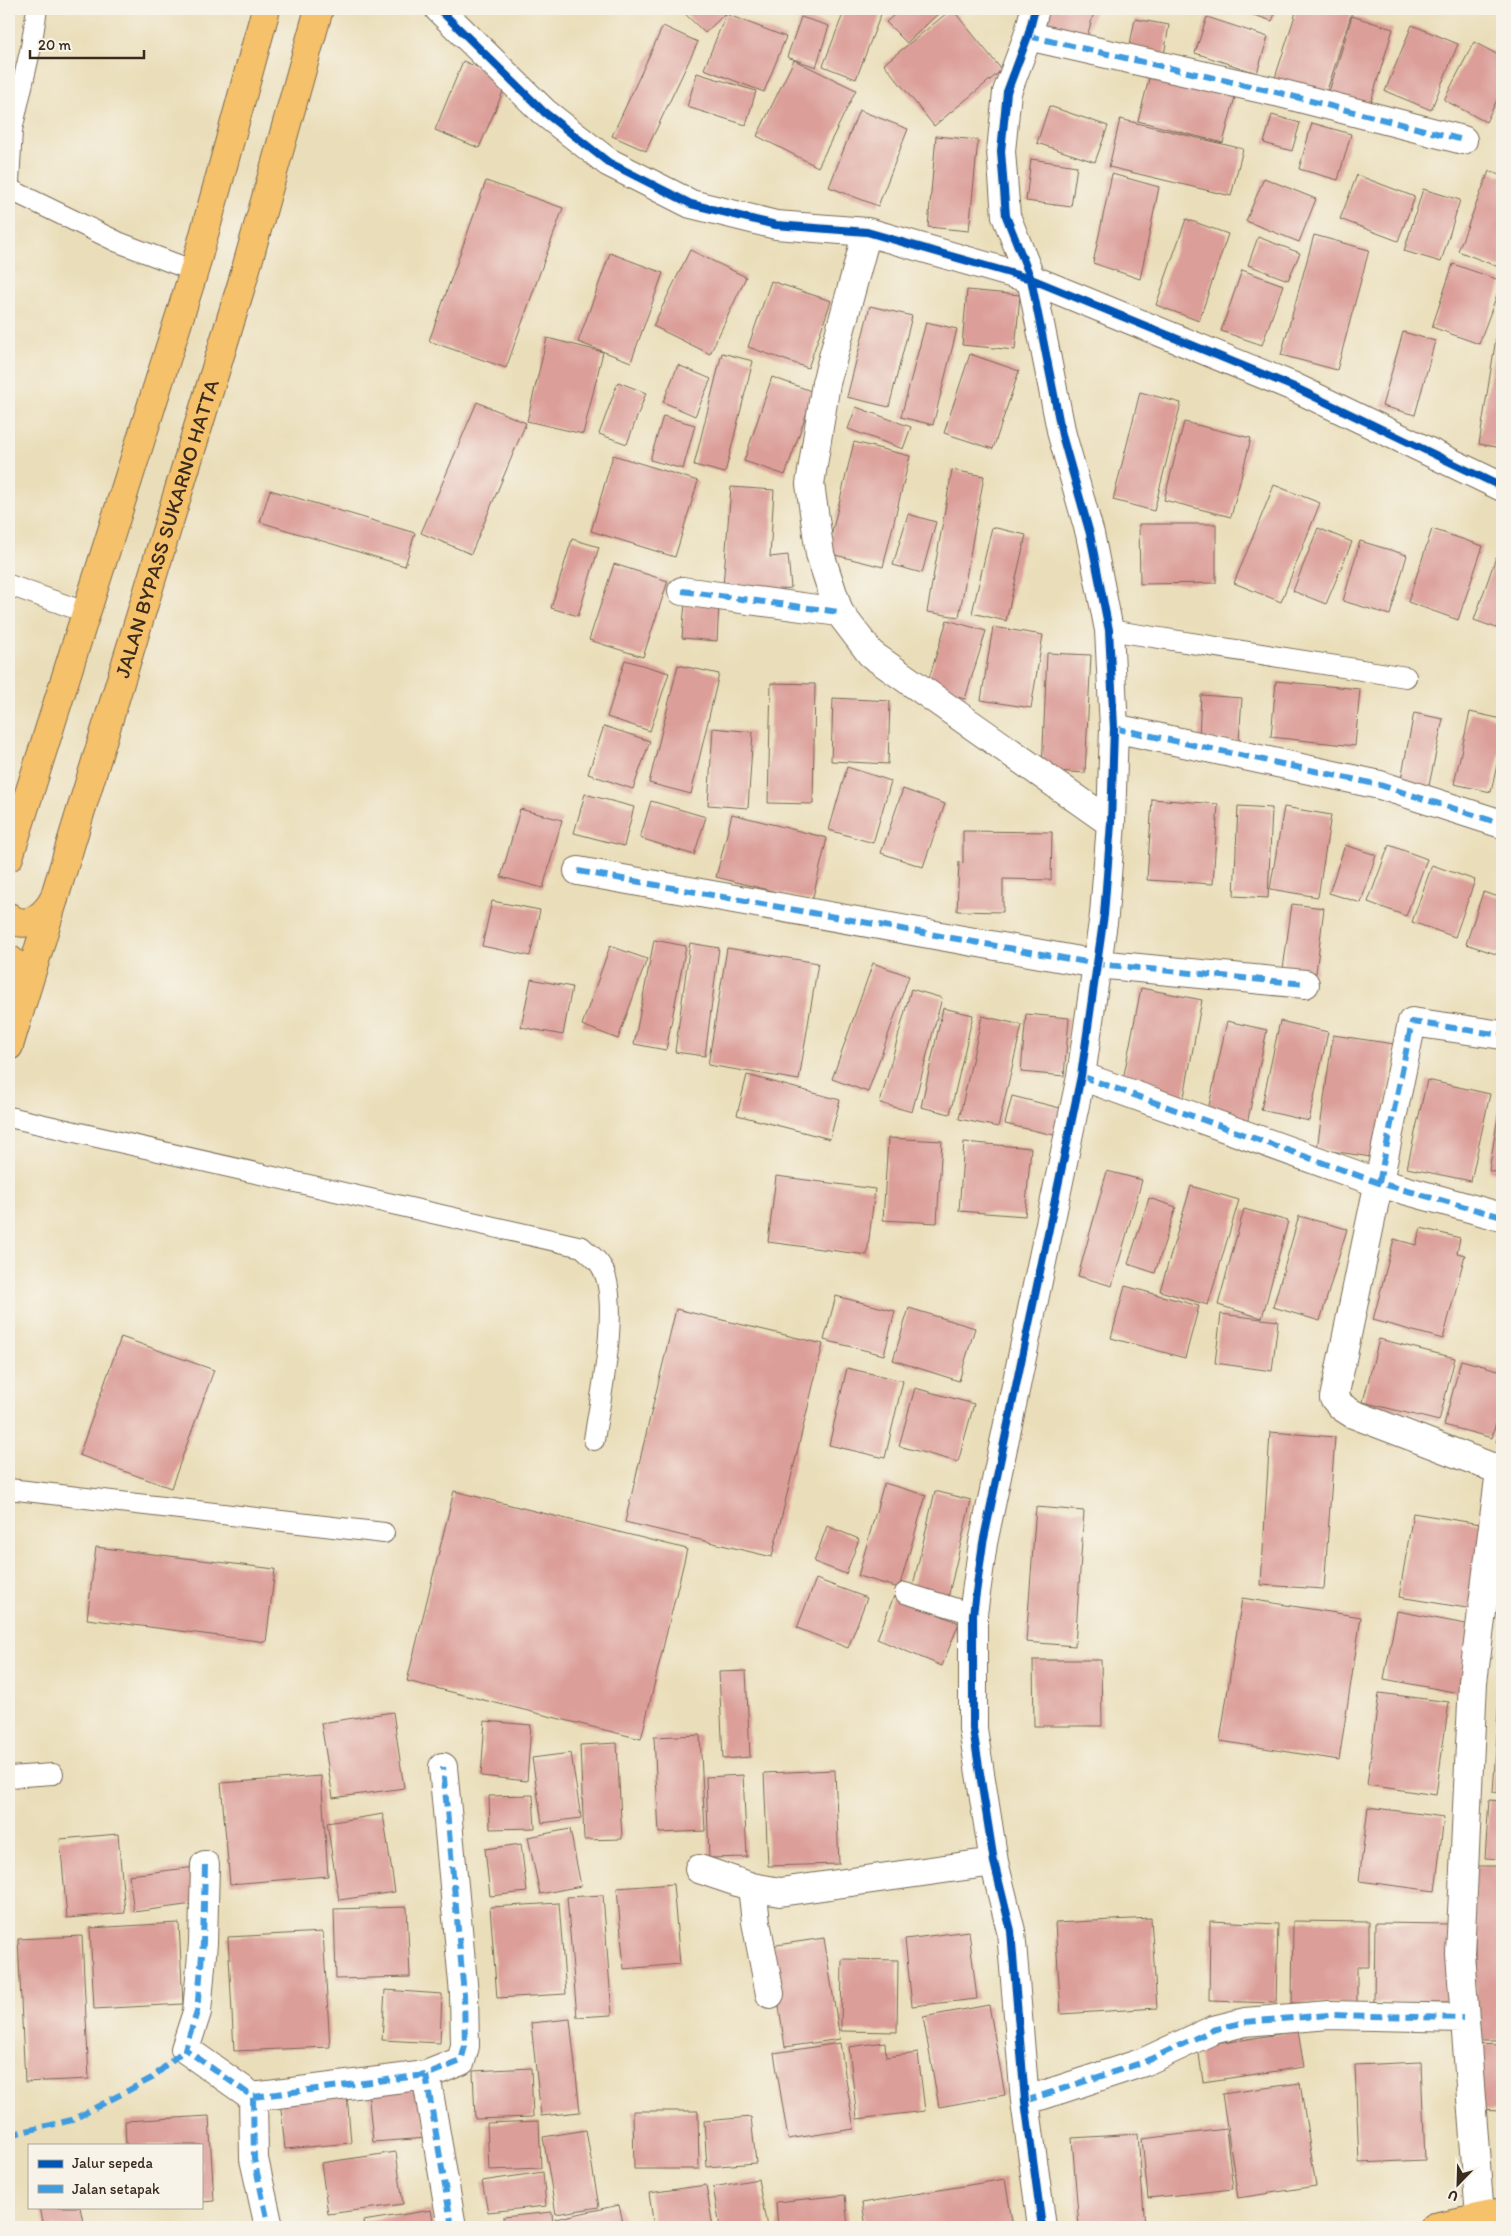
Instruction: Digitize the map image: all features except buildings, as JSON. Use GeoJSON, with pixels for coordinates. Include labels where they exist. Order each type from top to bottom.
{"type":"FeatureCollection","features":[{"type":"Feature","properties":{"kind":"main road"},"geometry":{"type":"LineString","coordinates":[[9,857],[194,271],[266,9]]}},
{"type":"Feature","properties":{"kind":"main road","name":"JALAN BYPASS SUKARNO HATTA"},"geometry":{"type":"LineString","coordinates":[[9,1046],[242,283],[319,9]]}},
{"type":"Feature","properties":{"kind":"main road"},"geometry":{"type":"LineString","coordinates":[[9,917],[20,923],[33,921],[47,910],[56,895]]}},
{"type":"Feature","properties":{"kind":"main road"},"geometry":{"type":"LineString","coordinates":[[9,959],[15,963],[24,981],[23,999]]}},
{"type":"Feature","properties":{"kind":"main road"},"geometry":{"type":"LineString","coordinates":[[1434,2227],[1491,2215]]}},
{"type":"Feature","properties":{"kind":"street"},"geometry":{"type":"LineString","coordinates":[[439,9],[544,112],[608,162],[691,204],[776,225],[867,232],[1031,279],[1294,387],[1502,487]]}},
{"type":"Feature","properties":{"kind":"street"},"geometry":{"type":"LineString","coordinates":[[1035,9],[1028,36],[1007,92],[1000,152],[1006,216],[1031,279],[1062,435],[1090,534],[1109,630],[1114,728],[1111,823],[1104,915],[1081,1076],[985,1534],[973,1614],[973,1729],[994,1862],[1011,1932],[1025,2101],[1042,2227]]}},
{"type":"Feature","properties":{"kind":"street"},"geometry":{"type":"LineString","coordinates":[[1028,36],[1276,92],[1463,140]]}},
{"type":"Feature","properties":{"kind":"street"},"geometry":{"type":"LineString","coordinates":[[867,232],[826,384],[810,484],[820,554],[839,612],[871,654],[1111,823]]}},
{"type":"Feature","properties":{"kind":"street"},"geometry":{"type":"LineString","coordinates":[[682,591],[839,612]]}},
{"type":"Feature","properties":{"kind":"street"},"geometry":{"type":"LineString","coordinates":[[1114,728],[1380,785],[1502,824]]}},
{"type":"Feature","properties":{"kind":"street"},"geometry":{"type":"LineString","coordinates":[[578,871],[1096,964],[1305,984]]}},
{"type":"Feature","properties":{"kind":"street"},"geometry":{"type":"LineString","coordinates":[[1491,2215],[1463,2018],[1460,1954],[1473,1682],[1501,1471],[1353,1414],[1342,1407],[1334,1398],[1412,1022],[1502,1035]]}},
{"type":"Feature","properties":{"kind":"street"},"geometry":{"type":"LineString","coordinates":[[1081,1076],[1379,1183],[1502,1217]]}},
{"type":"Feature","properties":{"kind":"street"},"geometry":{"type":"LineString","coordinates":[[205,1865],[203,1943],[197,2012],[186,2049],[253,2097],[426,2075],[461,2062],[465,2046],[464,1994],[444,1767]]}},
{"type":"Feature","properties":{"kind":"street"},"geometry":{"type":"LineString","coordinates":[[699,1869],[752,1887],[780,1892],[994,1862]]}},
{"type":"Feature","properties":{"kind":"street"},"geometry":{"type":"LineString","coordinates":[[752,1887],[756,1922],[770,1994]]}},
{"type":"Feature","properties":{"kind":"street"},"geometry":{"type":"LineString","coordinates":[[1025,2101],[1144,2062],[1213,2030],[1245,2022],[1329,2015],[1463,2018]]}},
{"type":"Feature","properties":{"kind":"street"},"geometry":{"type":"LineString","coordinates":[[426,2075],[452,2227]]}},
{"type":"Feature","properties":{"kind":"street"},"geometry":{"type":"LineString","coordinates":[[253,2097],[254,2159],[269,2227]]}},
{"type":"Feature","properties":{"kind":"lane"},"geometry":{"type":"LineString","coordinates":[[9,182],[12,130],[31,47],[37,9]]}},
{"type":"Feature","properties":{"kind":"lane"},"geometry":{"type":"LineString","coordinates":[[9,189],[118,242],[194,271]]}},
{"type":"Feature","properties":{"kind":"lane"},"geometry":{"type":"LineString","coordinates":[[9,585],[85,612]]}},
{"type":"Feature","properties":{"kind":"lane"},"geometry":{"type":"LineString","coordinates":[[1109,630],[1406,677]]}},
{"type":"Feature","properties":{"kind":"lane"},"geometry":{"type":"LineString","coordinates":[[9,1118],[582,1247],[602,1266],[610,1294],[608,1347],[594,1440]]}},
{"type":"Feature","properties":{"kind":"lane"},"geometry":{"type":"LineString","coordinates":[[9,1489],[384,1533]]}},
{"type":"Feature","properties":{"kind":"lane"},"geometry":{"type":"LineString","coordinates":[[905,1593],[973,1614]]}},
{"type":"Feature","properties":{"kind":"lane"},"geometry":{"type":"LineString","coordinates":[[9,1777],[54,1774]]}},
{"type":"Feature","properties":{"kind":"marked path"},"geometry":{"type":"LineString","coordinates":[[1028,36],[1276,92],[1463,140]]}},
{"type":"Feature","properties":{"kind":"marked path"},"geometry":{"type":"LineString","coordinates":[[682,591],[839,612]]}},
{"type":"Feature","properties":{"kind":"marked path"},"geometry":{"type":"LineString","coordinates":[[1114,728],[1380,785],[1502,824]]}},
{"type":"Feature","properties":{"kind":"marked path"},"geometry":{"type":"LineString","coordinates":[[578,871],[1097,964],[1305,984]]}},
{"type":"Feature","properties":{"kind":"marked path"},"geometry":{"type":"LineString","coordinates":[[1379,1183],[1412,1022],[1502,1035]]}},
{"type":"Feature","properties":{"kind":"marked path"},"geometry":{"type":"LineString","coordinates":[[1081,1076],[1379,1183],[1502,1217]]}},
{"type":"Feature","properties":{"kind":"marked path"},"geometry":{"type":"LineString","coordinates":[[253,2097],[426,2075],[461,2061],[465,2046],[464,1994],[443,1767]]}},
{"type":"Feature","properties":{"kind":"marked path"},"geometry":{"type":"LineString","coordinates":[[205,1865],[203,1943],[197,2012],[185,2049],[253,2097],[254,2159],[269,2227]]}},
{"type":"Feature","properties":{"kind":"marked path"},"geometry":{"type":"LineString","coordinates":[[1025,2101],[1144,2062],[1213,2030],[1245,2022],[1329,2015],[1463,2018]]}},
{"type":"Feature","properties":{"kind":"marked path"},"geometry":{"type":"LineString","coordinates":[[9,2135],[72,2120],[152,2078],[185,2049]]}},
{"type":"Feature","properties":{"kind":"marked path"},"geometry":{"type":"LineString","coordinates":[[426,2075],[452,2227]]}},
{"type":"Feature","properties":{"kind":"cycle path"},"geometry":{"type":"LineString","coordinates":[[439,9],[544,112],[608,162],[691,204],[776,225],[867,232],[1031,279],[1294,387],[1502,487]]}},
{"type":"Feature","properties":{"kind":"cycle path"},"geometry":{"type":"LineString","coordinates":[[1035,9],[1028,36],[1007,92],[1001,151],[1006,216],[1031,279],[1062,435],[1090,534],[1109,630],[1114,728],[1111,823],[1104,915],[1081,1076],[983,1543],[973,1614],[973,1729],[994,1862],[1011,1931],[1025,2101],[1042,2227]]}}]}
